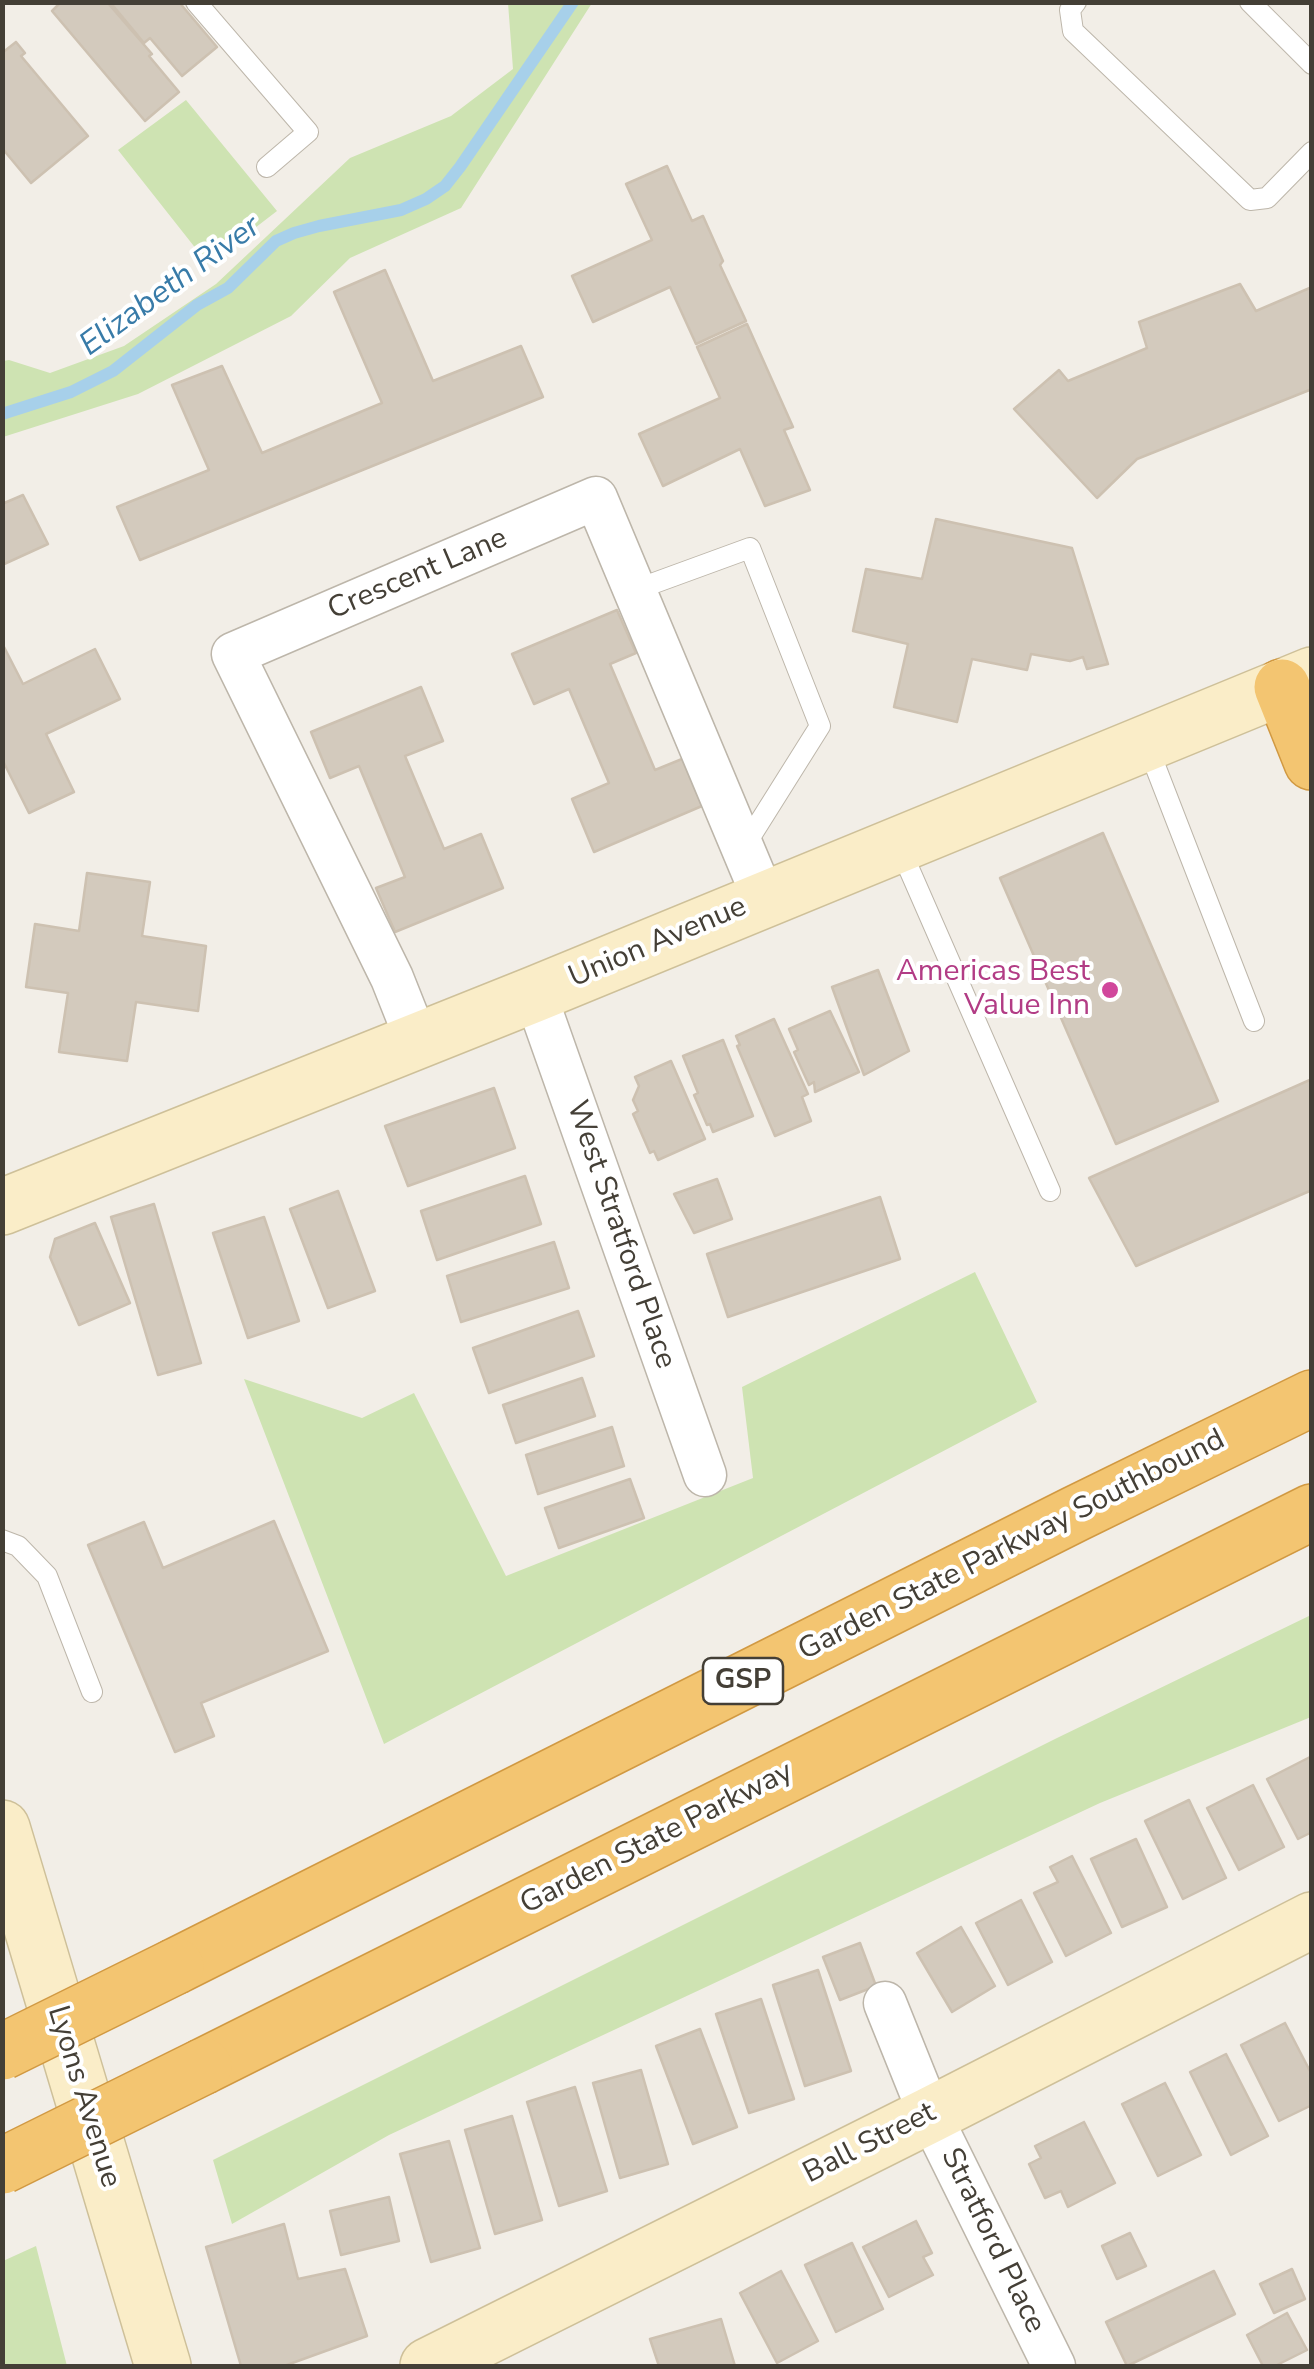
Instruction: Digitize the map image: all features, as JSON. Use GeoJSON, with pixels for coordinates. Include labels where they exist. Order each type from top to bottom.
{"type":"FeatureCollection","features":[{"type":"Feature","properties":{"kind":"highway"},"geometry":{"type":"LineString","coordinates":[[1297,681],[1312,762]]}},
{"type":"Feature","properties":{"kind":"highway","name":"Garden State Parkway Southbound"},"geometry":{"type":"LineString","coordinates":[[2,2052],[1312,1398]]}},
{"type":"Feature","properties":{"kind":"highway","name":"Garden State Parkway"},"geometry":{"type":"LineString","coordinates":[[2,2166],[1312,1512]]}},
{"type":"Feature","properties":{"kind":"main road","name":"Union Avenue"},"geometry":{"type":"LineString","coordinates":[[7,1196],[417,1041],[1297,681]]}},
{"type":"Feature","properties":{"kind":"main road","name":"Lyons Avenue"},"geometry":{"type":"LineString","coordinates":[[2,1828],[163,2366]]}},
{"type":"Feature","properties":{"kind":"main road","name":"Ball Street"},"geometry":{"type":"LineString","coordinates":[[428,2366],[1312,1920]]}},
{"type":"Feature","properties":{"kind":"street","name":"Crescent Lane"},"geometry":{"type":"LineString","coordinates":[[417,1041],[392,978],[233,654],[596,498],[764,899]]}},
{"type":"Feature","properties":{"kind":"street","name":"West Stratford Place"},"geometry":{"type":"LineString","coordinates":[[534,994],[705,1475]]}},
{"type":"Feature","properties":{"kind":"street","name":"Stratford Place"},"geometry":{"type":"LineString","coordinates":[[885,2004],[930,2115],[1054,2366]]}},
{"type":"Feature","properties":{"kind":"lane"},"geometry":{"type":"LineString","coordinates":[[196,2],[308,132],[267,168]]}},
{"type":"Feature","properties":{"kind":"lane"},"geometry":{"type":"LineString","coordinates":[[1076,2],[1070,10],[1073,31],[1250,200],[1266,198],[1312,152]]}},
{"type":"Feature","properties":{"kind":"lane"},"geometry":{"type":"LineString","coordinates":[[1250,2],[1312,64]]}},
{"type":"Feature","properties":{"kind":"lane"},"geometry":{"type":"LineString","coordinates":[[635,590],[750,548],[820,726],[743,848]]}},
{"type":"Feature","properties":{"kind":"lane"},"geometry":{"type":"LineString","coordinates":[[1146,743],[1254,1021]]}},
{"type":"Feature","properties":{"kind":"lane"},"geometry":{"type":"LineString","coordinates":[[898,844],[1050,1191]]}},
{"type":"Feature","properties":{"kind":"lane"},"geometry":{"type":"LineString","coordinates":[[2,1540],[18,1546],[47,1576],[92,1692]]}},
{"type":"Feature","properties":{"kind":"green space"},"geometry":{"type":"Polygon","coordinates":[[[508,3],[592,3],[461,208],[350,258],[291,316],[138,394],[3,437],[3,361],[50,373],[124,346],[216,284],[350,158],[451,116],[513,69],[508,3]]]}},
{"type":"Feature","properties":{"kind":"green space"},"geometry":{"type":"Polygon","coordinates":[[[186,100],[277,211],[208,264],[118,150],[186,100]]]}},
{"type":"Feature","properties":{"kind":"green space"},"geometry":{"type":"Polygon","coordinates":[[[975,1272],[1037,1402],[384,1744],[244,1379],[362,1418],[414,1393],[506,1576],[753,1478],[742,1387],[975,1272]]]}},
{"type":"Feature","properties":{"kind":"green space"},"geometry":{"type":"Polygon","coordinates":[[[1311,1615],[1311,1717],[1100,1803],[389,2135],[232,2224],[213,2160],[1311,1615]]]}},
{"type":"Feature","properties":{"kind":"green space"},"geometry":{"type":"Polygon","coordinates":[[[36,2246],[67,2366],[3,2366],[3,2261],[36,2246]]]}},
{"type":"Feature","properties":{"kind":"building"},"geometry":{"type":"Polygon","coordinates":[[[61,2],[107,2],[179,92],[145,121],[52,11],[61,2]]]}},
{"type":"Feature","properties":{"kind":"building"},"geometry":{"type":"Polygon","coordinates":[[[110,2],[179,2],[217,47],[182,76],[150,38],[144,43],[110,2]]]}},
{"type":"Feature","properties":{"kind":"building"},"geometry":{"type":"Polygon","coordinates":[[[16,42],[25,53],[21,56],[88,136],[31,183],[2,148],[2,53],[16,42]]]}},
{"type":"Feature","properties":{"kind":"building"},"geometry":{"type":"Polygon","coordinates":[[[667,166],[692,221],[703,216],[746,321],[696,344],[670,287],[593,322],[572,276],[652,240],[626,184],[667,166]]]}},
{"type":"Feature","properties":{"kind":"building"},"geometry":{"type":"Polygon","coordinates":[[[385,270],[433,381],[521,346],[543,397],[140,560],[117,507],[209,470],[172,385],[222,366],[262,453],[382,403],[334,292],[385,270]]]}},
{"type":"Feature","properties":{"kind":"building"},"geometry":{"type":"Polygon","coordinates":[[[1240,284],[1256,311],[1312,287],[1312,389],[1137,459],[1097,498],[1014,409],[1059,370],[1068,381],[1147,348],[1139,322],[1240,284]]]}},
{"type":"Feature","properties":{"kind":"building"},"geometry":{"type":"Polygon","coordinates":[[[747,324],[793,427],[784,430],[810,490],[765,506],[740,449],[663,486],[639,434],[720,398],[697,347],[747,324]]]}},
{"type":"Feature","properties":{"kind":"building"},"geometry":{"type":"Polygon","coordinates":[[[23,495],[48,544],[2,565],[2,504],[23,495]]]}},
{"type":"Feature","properties":{"kind":"building"},"geometry":{"type":"Polygon","coordinates":[[[936,519],[1072,548],[1108,664],[1087,669],[1083,657],[1070,661],[1031,654],[1027,670],[972,659],[957,722],[894,707],[908,644],[853,631],[866,569],[922,579],[936,519]]]}},
{"type":"Feature","properties":{"kind":"building"},"geometry":{"type":"Polygon","coordinates":[[[617,610],[636,653],[610,664],[655,770],[682,759],[702,806],[594,852],[572,799],[609,783],[569,689],[534,704],[512,654],[617,610]]]}},
{"type":"Feature","properties":{"kind":"building"},"geometry":{"type":"Polygon","coordinates":[[[2,643],[23,684],[95,649],[120,699],[46,734],[74,792],[29,813],[2,759],[2,643]]]}},
{"type":"Feature","properties":{"kind":"building"},"geometry":{"type":"Polygon","coordinates":[[[421,687],[443,741],[405,756],[444,849],[481,834],[503,888],[395,932],[376,888],[405,877],[359,766],[330,778],[311,732],[421,687]]]}},
{"type":"Feature","properties":{"kind":"building","name":"Americas Best Value Inn"},"geometry":{"type":"Polygon","coordinates":[[[1103,833],[1218,1101],[1116,1144],[1000,878],[1103,833]]]}},
{"type":"Feature","properties":{"kind":"building"},"geometry":{"type":"Polygon","coordinates":[[[87,873],[150,882],[142,936],[206,946],[198,1011],[136,1002],[127,1061],[59,1052],[68,993],[26,987],[35,924],[79,931],[87,873]]]}},
{"type":"Feature","properties":{"kind":"building"},"geometry":{"type":"Polygon","coordinates":[[[878,970],[909,1051],[864,1075],[832,987],[878,970]]]}},
{"type":"Feature","properties":{"kind":"building"},"geometry":{"type":"Polygon","coordinates":[[[830,1011],[859,1072],[815,1092],[814,1082],[809,1085],[794,1052],[798,1050],[789,1029],[830,1011]]]}},
{"type":"Feature","properties":{"kind":"building"},"geometry":{"type":"Polygon","coordinates":[[[774,1019],[808,1094],[802,1097],[811,1121],[775,1136],[736,1036],[774,1019]]]}},
{"type":"Feature","properties":{"kind":"building"},"geometry":{"type":"Polygon","coordinates":[[[723,1040],[753,1116],[713,1132],[694,1095],[698,1093],[683,1056],[723,1040]]]}},
{"type":"Feature","properties":{"kind":"building"},"geometry":{"type":"Polygon","coordinates":[[[671,1061],[705,1139],[658,1160],[654,1151],[650,1153],[633,1114],[638,1111],[633,1100],[639,1086],[635,1077],[671,1061]]]}},
{"type":"Feature","properties":{"kind":"building"},"geometry":{"type":"Polygon","coordinates":[[[1312,1079],[1312,1190],[1136,1266],[1089,1178],[1312,1079]]]}},
{"type":"Feature","properties":{"kind":"building"},"geometry":{"type":"Polygon","coordinates":[[[494,1088],[515,1148],[408,1186],[385,1126],[494,1088]]]}},
{"type":"Feature","properties":{"kind":"building"},"geometry":{"type":"Polygon","coordinates":[[[525,1176],[541,1224],[437,1260],[421,1211],[525,1176]]]}},
{"type":"Feature","properties":{"kind":"building"},"geometry":{"type":"Polygon","coordinates":[[[717,1179],[732,1219],[694,1233],[674,1194],[717,1179]]]}},
{"type":"Feature","properties":{"kind":"building"},"geometry":{"type":"Polygon","coordinates":[[[338,1191],[375,1291],[328,1308],[290,1209],[338,1191]]]}},
{"type":"Feature","properties":{"kind":"building"},"geometry":{"type":"Polygon","coordinates":[[[880,1197],[900,1259],[728,1317],[707,1254],[880,1197]]]}},
{"type":"Feature","properties":{"kind":"building"},"geometry":{"type":"Polygon","coordinates":[[[154,1204],[201,1363],[158,1375],[111,1217],[154,1204]]]}},
{"type":"Feature","properties":{"kind":"building"},"geometry":{"type":"Polygon","coordinates":[[[264,1217],[299,1321],[248,1338],[213,1233],[264,1217]]]}},
{"type":"Feature","properties":{"kind":"building"},"geometry":{"type":"Polygon","coordinates":[[[95,1223],[130,1303],[79,1325],[50,1257],[55,1239],[95,1223]]]}},
{"type":"Feature","properties":{"kind":"building"},"geometry":{"type":"Polygon","coordinates":[[[554,1242],[569,1288],[461,1322],[447,1276],[554,1242]]]}},
{"type":"Feature","properties":{"kind":"building"},"geometry":{"type":"Polygon","coordinates":[[[578,1311],[594,1356],[489,1393],[473,1348],[578,1311]]]}},
{"type":"Feature","properties":{"kind":"building"},"geometry":{"type":"Polygon","coordinates":[[[582,1378],[595,1416],[516,1443],[503,1405],[582,1378]]]}},
{"type":"Feature","properties":{"kind":"building"},"geometry":{"type":"Polygon","coordinates":[[[612,1427],[624,1466],[538,1494],[526,1455],[612,1427]]]}},
{"type":"Feature","properties":{"kind":"building"},"geometry":{"type":"Polygon","coordinates":[[[630,1479],[644,1518],[559,1548],[545,1508],[630,1479]]]}},
{"type":"Feature","properties":{"kind":"building"},"geometry":{"type":"Polygon","coordinates":[[[274,1521],[328,1651],[201,1703],[214,1736],[175,1752],[88,1545],[144,1522],[163,1568],[274,1521]]]}},
{"type":"Feature","properties":{"kind":"building"},"geometry":{"type":"Polygon","coordinates":[[[1312,1756],[1312,1832],[1298,1839],[1267,1779],[1312,1756]]]}},
{"type":"Feature","properties":{"kind":"building"},"geometry":{"type":"Polygon","coordinates":[[[1253,1785],[1284,1847],[1239,1870],[1207,1808],[1253,1785]]]}},
{"type":"Feature","properties":{"kind":"building"},"geometry":{"type":"Polygon","coordinates":[[[1189,1800],[1226,1878],[1183,1899],[1145,1821],[1189,1800]]]}},
{"type":"Feature","properties":{"kind":"building"},"geometry":{"type":"Polygon","coordinates":[[[1136,1839],[1167,1907],[1122,1927],[1091,1859],[1136,1839]]]}},
{"type":"Feature","properties":{"kind":"building"},"geometry":{"type":"Polygon","coordinates":[[[1072,1856],[1111,1933],[1066,1956],[1034,1893],[1058,1882],[1050,1867],[1072,1856]]]}},
{"type":"Feature","properties":{"kind":"building"},"geometry":{"type":"Polygon","coordinates":[[[1021,1900],[1052,1962],[1008,1985],[976,1923],[1021,1900]]]}},
{"type":"Feature","properties":{"kind":"building"},"geometry":{"type":"Polygon","coordinates":[[[961,1927],[995,1986],[952,2012],[917,1953],[961,1927]]]}},
{"type":"Feature","properties":{"kind":"building"},"geometry":{"type":"Polygon","coordinates":[[[860,1943],[876,1986],[840,2000],[823,1957],[860,1943]]]}},
{"type":"Feature","properties":{"kind":"building"},"geometry":{"type":"Polygon","coordinates":[[[818,1970],[851,2071],[805,2086],[773,1985],[818,1970]]]}},
{"type":"Feature","properties":{"kind":"building"},"geometry":{"type":"Polygon","coordinates":[[[761,1999],[794,2099],[749,2113],[716,2014],[761,1999]]]}},
{"type":"Feature","properties":{"kind":"building"},"geometry":{"type":"Polygon","coordinates":[[[1285,2023],[1312,2075],[1312,2105],[1279,2121],[1241,2045],[1285,2023]]]}},
{"type":"Feature","properties":{"kind":"building"},"geometry":{"type":"Polygon","coordinates":[[[700,2029],[737,2127],[693,2144],[656,2046],[700,2029]]]}},
{"type":"Feature","properties":{"kind":"building"},"geometry":{"type":"Polygon","coordinates":[[[1226,2054],[1268,2136],[1231,2155],[1190,2072],[1226,2054]]]}},
{"type":"Feature","properties":{"kind":"building"},"geometry":{"type":"Polygon","coordinates":[[[641,2070],[668,2164],[620,2178],[593,2083],[641,2070]]]}},
{"type":"Feature","properties":{"kind":"building"},"geometry":{"type":"Polygon","coordinates":[[[1165,2083],[1201,2155],[1158,2176],[1122,2104],[1165,2083]]]}},
{"type":"Feature","properties":{"kind":"building"},"geometry":{"type":"Polygon","coordinates":[[[575,2087],[607,2191],[559,2206],[527,2102],[575,2087]]]}},
{"type":"Feature","properties":{"kind":"building"},"geometry":{"type":"Polygon","coordinates":[[[512,2116],[542,2220],[495,2234],[465,2130],[512,2116]]]}},
{"type":"Feature","properties":{"kind":"building"},"geometry":{"type":"Polygon","coordinates":[[[1084,2122],[1115,2183],[1068,2207],[1061,2191],[1045,2198],[1029,2164],[1041,2158],[1035,2146],[1084,2122]]]}},
{"type":"Feature","properties":{"kind":"building"},"geometry":{"type":"Polygon","coordinates":[[[449,2141],[480,2248],[431,2262],[400,2154],[449,2141]]]}},
{"type":"Feature","properties":{"kind":"building"},"geometry":{"type":"Polygon","coordinates":[[[389,2197],[399,2241],[341,2255],[330,2211],[389,2197]]]}},
{"type":"Feature","properties":{"kind":"building"},"geometry":{"type":"Polygon","coordinates":[[[916,2221],[932,2253],[923,2257],[933,2275],[889,2297],[863,2247],[916,2221]]]}},
{"type":"Feature","properties":{"kind":"building"},"geometry":{"type":"Polygon","coordinates":[[[284,2224],[298,2279],[345,2269],[367,2336],[284,2366],[241,2366],[206,2247],[284,2224]]]}},
{"type":"Feature","properties":{"kind":"building"},"geometry":{"type":"Polygon","coordinates":[[[1130,2233],[1146,2266],[1117,2279],[1102,2246],[1130,2233]]]}},
{"type":"Feature","properties":{"kind":"building"},"geometry":{"type":"Polygon","coordinates":[[[852,2243],[883,2309],[836,2332],[805,2265],[852,2243]]]}},
{"type":"Feature","properties":{"kind":"building"},"geometry":{"type":"Polygon","coordinates":[[[1292,2269],[1305,2299],[1274,2313],[1260,2284],[1292,2269]]]}},
{"type":"Feature","properties":{"kind":"building"},"geometry":{"type":"Polygon","coordinates":[[[781,2271],[818,2341],[777,2363],[740,2293],[781,2271]]]}},
{"type":"Feature","properties":{"kind":"building"},"geometry":{"type":"Polygon","coordinates":[[[1214,2271],[1235,2314],[1127,2366],[1106,2322],[1214,2271]]]}},
{"type":"Feature","properties":{"kind":"building"},"geometry":{"type":"Polygon","coordinates":[[[1287,2313],[1307,2350],[1275,2366],[1263,2366],[1247,2335],[1287,2313]]]}},
{"type":"Feature","properties":{"kind":"building"},"geometry":{"type":"Polygon","coordinates":[[[721,2319],[735,2366],[659,2366],[650,2339],[721,2319]]]}},
{"type":"Feature","properties":{"kind":"waterway","name":"Elizabeth River"},"geometry":{"type":"LineString","coordinates":[[2,414],[71,392],[113,371],[197,305],[228,288],[276,241],[319,226],[401,210],[445,186],[573,2]]}},
{"type":"Feature","properties":{"kind":"place","name":"Americas Best Value Inn"},"geometry":{"type":"Point","coordinates":[1110,990]}}]}
